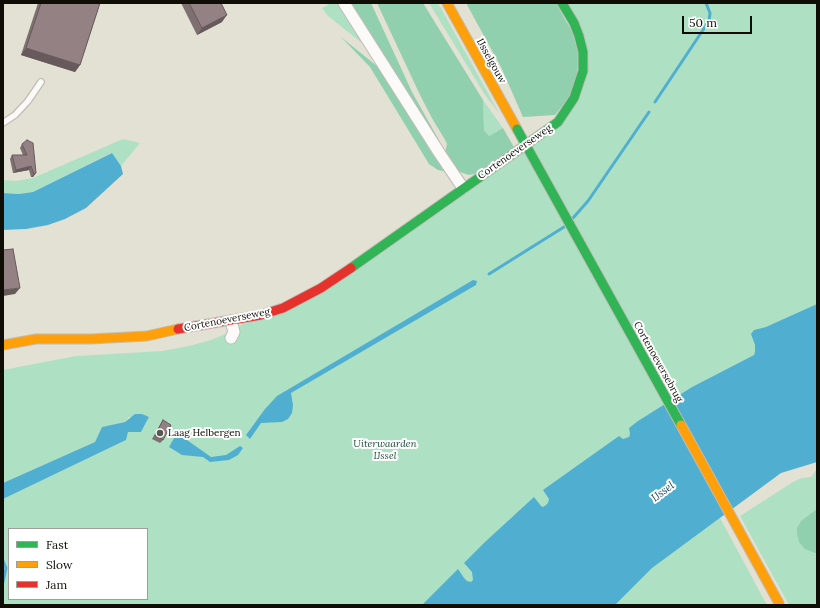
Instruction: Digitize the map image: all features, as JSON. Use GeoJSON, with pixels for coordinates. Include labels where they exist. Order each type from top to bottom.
{"type":"FeatureCollection","features":[{"type":"Feature","properties":{"kind":"street"},"geometry":{"type":"LineString","coordinates":[[344,3],[440,154],[464,188]]}},
{"type":"Feature","properties":{"kind":"street","name":"IJsselgouw"},"geometry":{"type":"LineString","coordinates":[[447,3],[517,129]]}},
{"type":"Feature","properties":{"kind":"street","name":"Cortenoeverseweg"},"geometry":{"type":"LineString","coordinates":[[3,345],[36,339],[60,338],[91,340],[147,336],[231,321],[261,315],[283,308],[321,288],[558,122],[574,98],[583,71],[583,52],[579,36],[574,23],[562,3]]}},
{"type":"Feature","properties":{"kind":"street","name":"Cortenoeversebrug"},"geometry":{"type":"LineString","coordinates":[[517,129],[780,605]]}},
{"type":"Feature","properties":{"kind":"street"},"geometry":{"type":"LineString","coordinates":[[231,321],[234,332],[231,338]]}},
{"type":"Feature","properties":{"kind":"lane"},"geometry":{"type":"LineString","coordinates":[[3,124],[15,115],[28,101],[41,82]]}},
{"type":"Feature","properties":{"kind":"green space"},"geometry":{"type":"Polygon","coordinates":[[[327,3],[342,3],[367,47],[328,16],[322,8],[328,5],[327,3]]]}},
{"type":"Feature","properties":{"kind":"green space"},"geometry":{"type":"Polygon","coordinates":[[[351,3],[371,3],[412,92],[440,142],[439,144],[351,3]]]}},
{"type":"Feature","properties":{"kind":"green space"},"geometry":{"type":"Polygon","coordinates":[[[377,3],[423,3],[483,100],[484,130],[489,136],[503,128],[515,149],[479,173],[469,175],[457,171],[445,153],[447,144],[421,97],[377,3]]]}},
{"type":"Feature","properties":{"kind":"green space"},"geometry":{"type":"Polygon","coordinates":[[[429,3],[438,3],[499,113],[485,95],[429,3]]]}},
{"type":"Feature","properties":{"kind":"green space"},"geometry":{"type":"Polygon","coordinates":[[[466,3],[556,3],[573,34],[578,53],[577,76],[568,99],[555,115],[523,117],[501,67],[466,3]]]}},
{"type":"Feature","properties":{"kind":"green space","name":"Uiterwaarden IJssel"},"geometry":{"type":"Polygon","coordinates":[[[568,3],[817,3],[817,322],[755,352],[754,355],[692,387],[645,417],[628,438],[454,605],[3,605],[3,499],[126,440],[128,432],[141,432],[149,417],[129,417],[125,422],[102,427],[95,442],[3,483],[3,370],[76,356],[163,351],[193,345],[211,340],[228,333],[241,325],[281,311],[562,124],[568,3]]]}},
{"type":"Feature","properties":{"kind":"green space"},"geometry":{"type":"Polygon","coordinates":[[[341,37],[378,67],[448,172],[438,170],[429,164],[370,67],[341,37]]]}},
{"type":"Feature","properties":{"kind":"green space"},"geometry":{"type":"Polygon","coordinates":[[[483,100],[503,128],[489,136],[484,130],[483,100]]]}},
{"type":"Feature","properties":{"kind":"green space"},"geometry":{"type":"Polygon","coordinates":[[[123,139],[140,143],[121,166],[111,153],[33,192],[19,194],[3,193],[3,180],[15,181],[33,178],[123,139]]]}},
{"type":"Feature","properties":{"kind":"green space"},"geometry":{"type":"Polygon","coordinates":[[[817,469],[817,605],[789,605],[740,516],[793,482],[802,478],[811,477],[817,469]]]}},
{"type":"Feature","properties":{"kind":"green space"},"geometry":{"type":"Polygon","coordinates":[[[817,509],[817,553],[815,553],[805,549],[799,542],[797,528],[801,521],[817,509]]]}},
{"type":"Feature","properties":{"kind":"green space"},"geometry":{"type":"Polygon","coordinates":[[[720,518],[767,605],[610,605],[652,567],[720,518]]]}},
{"type":"Feature","properties":{"kind":"water"},"geometry":{"type":"Polygon","coordinates":[[[112,153],[121,166],[123,174],[86,208],[65,219],[48,225],[26,229],[3,230],[3,193],[19,194],[33,192],[112,153]]]}},
{"type":"Feature","properties":{"kind":"water"},"geometry":{"type":"Polygon","coordinates":[[[473,280],[477,281],[476,285],[291,393],[293,405],[292,413],[288,419],[282,422],[261,423],[250,439],[246,435],[265,409],[277,396],[473,280]]]}},
{"type":"Feature","properties":{"kind":"water","name":"IJssel"},"geometry":{"type":"Polygon","coordinates":[[[817,304],[817,462],[781,473],[652,568],[615,605],[422,605],[458,569],[467,581],[471,582],[473,580],[472,572],[464,563],[534,497],[541,506],[543,507],[546,505],[549,499],[543,490],[619,436],[623,439],[629,437],[629,428],[638,421],[692,387],[754,355],[755,345],[751,334],[754,330],[766,327],[817,304]]]}},
{"type":"Feature","properties":{"kind":"water"},"geometry":{"type":"Polygon","coordinates":[[[135,414],[142,414],[149,417],[141,432],[128,432],[126,440],[3,499],[3,483],[95,442],[102,427],[125,422],[135,414]]]}},
{"type":"Feature","properties":{"kind":"water"},"geometry":{"type":"Polygon","coordinates":[[[177,433],[211,457],[226,455],[240,446],[243,448],[238,455],[229,460],[210,462],[203,457],[182,455],[169,447],[177,433]]]}},
{"type":"Feature","properties":{"kind":"building"},"geometry":{"type":"Polygon","coordinates":[[[41,3],[100,3],[80,65],[26,48],[41,3]]]}},
{"type":"Feature","properties":{"kind":"building"},"geometry":{"type":"Polygon","coordinates":[[[189,3],[221,3],[227,15],[202,28],[189,3]]]}},
{"type":"Feature","properties":{"kind":"building"},"geometry":{"type":"Polygon","coordinates":[[[27,140],[33,143],[36,173],[34,174],[31,166],[16,170],[12,155],[27,155],[22,144],[27,140]]]}},
{"type":"Feature","properties":{"kind":"building"},"geometry":{"type":"Polygon","coordinates":[[[13,249],[20,288],[3,290],[3,250],[13,249]]]}},
{"type":"Feature","properties":{"kind":"building","name":"Laag Helbergen"},"geometry":{"type":"Polygon","coordinates":[[[163,420],[171,425],[163,440],[155,435],[163,420]]]}},
{"type":"Feature","properties":{"kind":"waterway"},"geometry":{"type":"LineString","coordinates":[[655,102],[709,21],[710,13],[706,3]]}},
{"type":"Feature","properties":{"kind":"waterway"},"geometry":{"type":"LineString","coordinates":[[573,218],[588,201],[649,112]]}},
{"type":"Feature","properties":{"kind":"waterway"},"geometry":{"type":"LineString","coordinates":[[489,274],[564,227]]}},
{"type":"Feature","properties":{"kind":"waterway"},"geometry":{"type":"LineString","coordinates":[[3,561],[6,568],[3,582]]}},
{"type":"Feature","properties":{"kind":"traffic: fast"},"geometry":{"type":"LineString","coordinates":[[351,268],[558,122],[574,98],[583,71],[583,52],[579,36],[574,23],[562,3]]}},
{"type":"Feature","properties":{"kind":"traffic: fast"},"geometry":{"type":"LineString","coordinates":[[517,129],[681,425]]}},
{"type":"Feature","properties":{"kind":"traffic: slow"},"geometry":{"type":"LineString","coordinates":[[447,3],[517,129]]}},
{"type":"Feature","properties":{"kind":"traffic: slow"},"geometry":{"type":"LineString","coordinates":[[3,345],[36,339],[91,339],[147,336],[178,329]]}},
{"type":"Feature","properties":{"kind":"traffic: slow"},"geometry":{"type":"LineString","coordinates":[[681,425],[780,605]]}},
{"type":"Feature","properties":{"kind":"traffic: jam"},"geometry":{"type":"LineString","coordinates":[[178,329],[261,315],[283,308],[321,288],[351,268]]}},
{"type":"Feature","properties":{"kind":"place","name":"Laag Helbergen"},"geometry":{"type":"Point","coordinates":[160,433]}}]}
